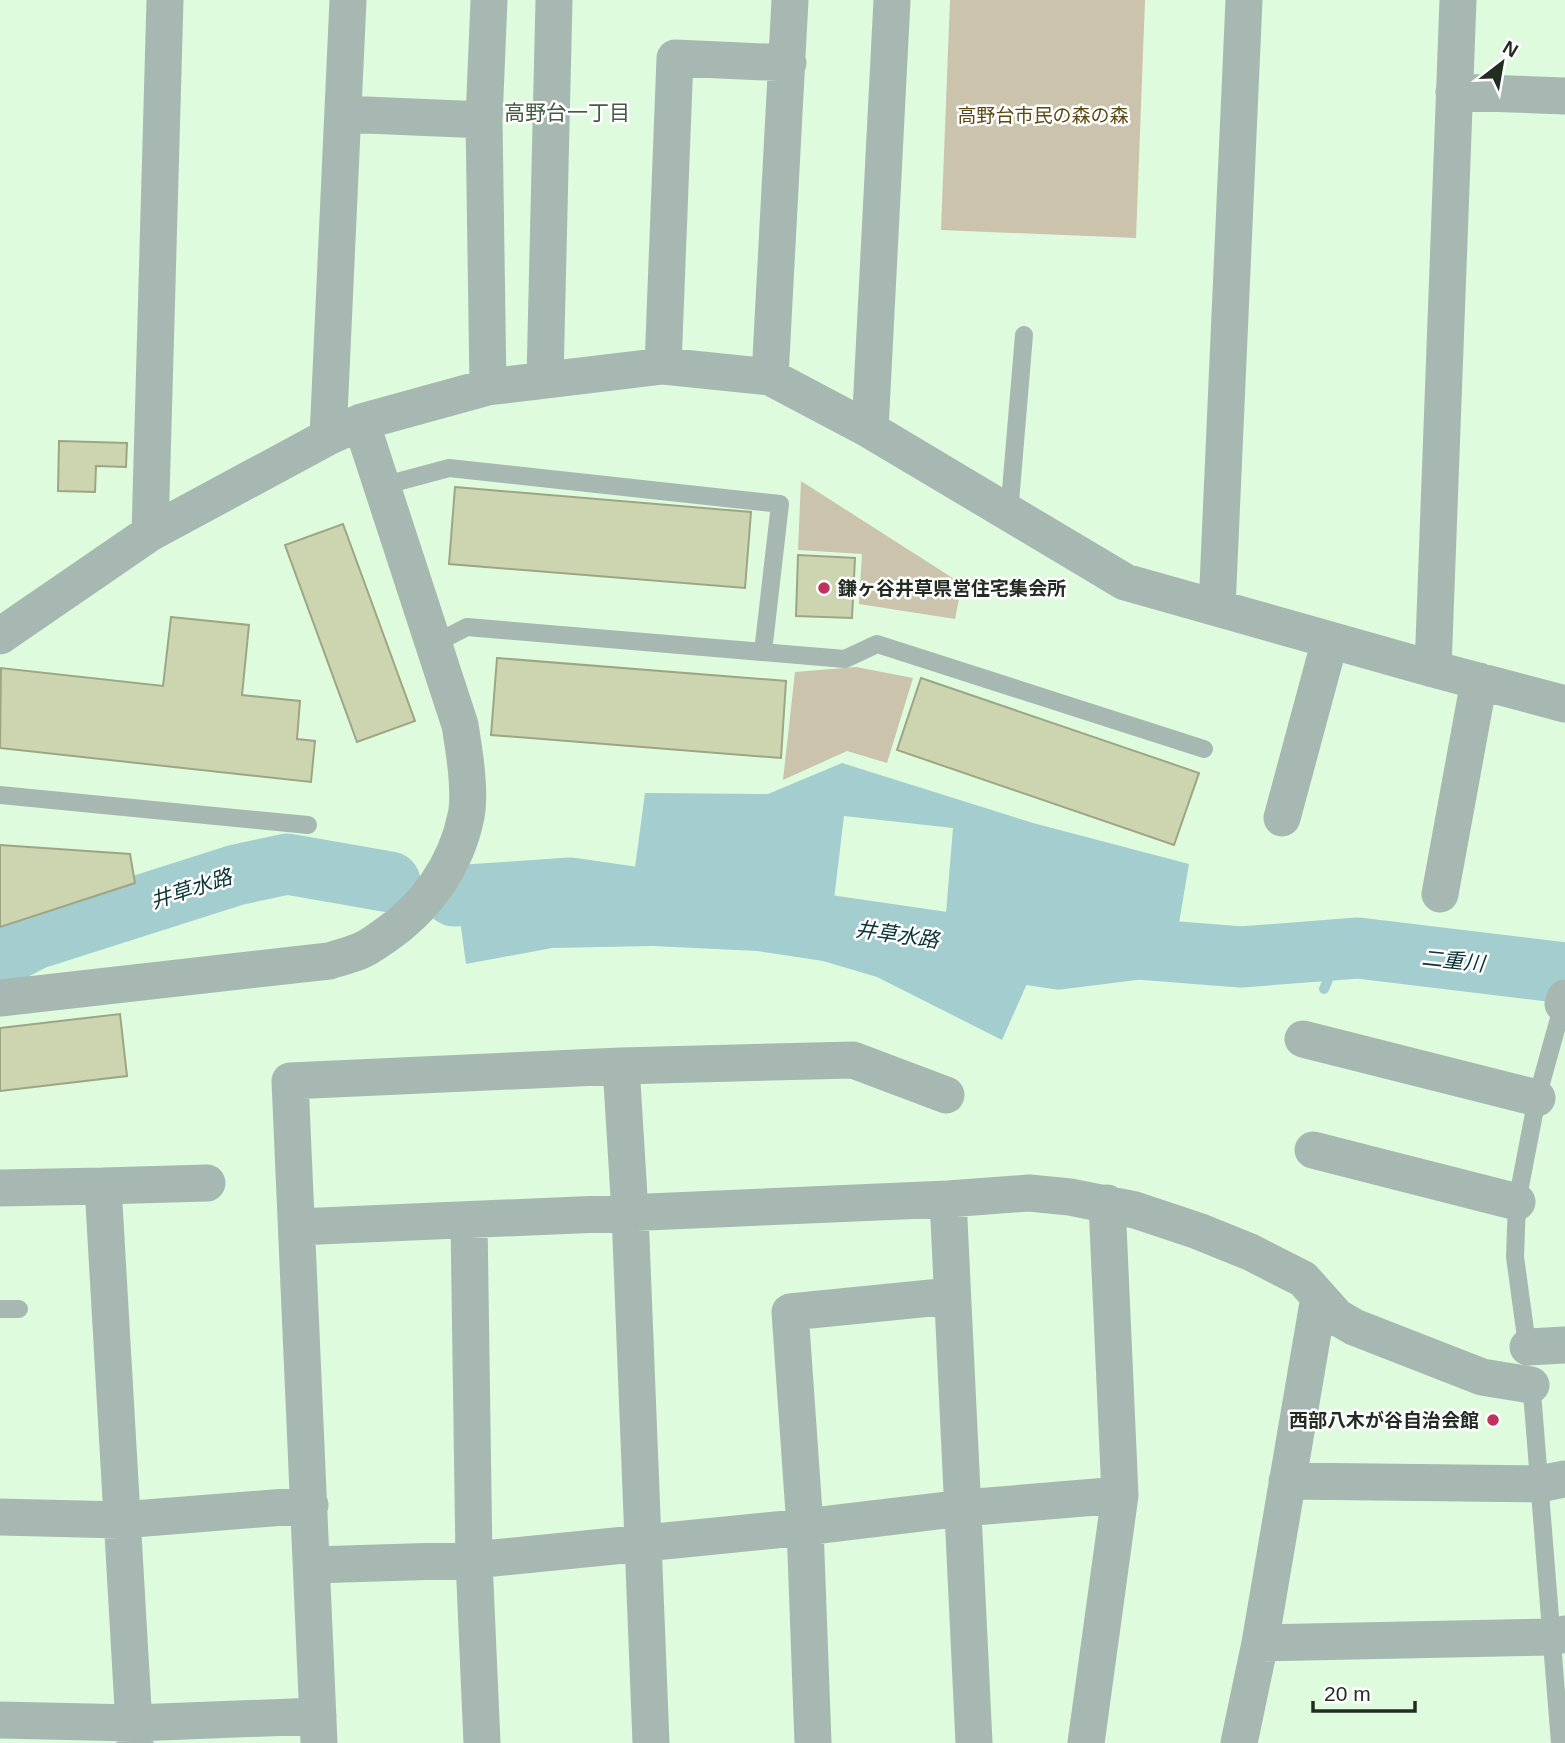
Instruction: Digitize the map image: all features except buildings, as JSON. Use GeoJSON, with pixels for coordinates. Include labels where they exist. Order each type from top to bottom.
{"type":"FeatureCollection","features":[{"type":"Feature","properties":{"kind":"street"},"geometry":{"type":"LineString","coordinates":[[150,533],[165,0]]}},
{"type":"Feature","properties":{"kind":"street"},"geometry":{"type":"LineString","coordinates":[[328,438],[348,0]]}},
{"type":"Feature","properties":{"kind":"street"},"geometry":{"type":"LineString","coordinates":[[488,387],[484,120],[489,0]]}},
{"type":"Feature","properties":{"kind":"street"},"geometry":{"type":"LineString","coordinates":[[545,379],[554,0]]}},
{"type":"Feature","properties":{"kind":"street"},"geometry":{"type":"LineString","coordinates":[[771,377],[790,0]]}},
{"type":"Feature","properties":{"kind":"street"},"geometry":{"type":"LineString","coordinates":[[870,430],[892,0]]}},
{"type":"Feature","properties":{"kind":"street"},"geometry":{"type":"LineString","coordinates":[[1217,608],[1244,0]]}},
{"type":"Feature","properties":{"kind":"street"},"geometry":{"type":"LineString","coordinates":[[1433,669],[1458,0]]}},
{"type":"Feature","properties":{"kind":"street"},"geometry":{"type":"LineString","coordinates":[[663,366],[675,58],[788,63]]}},
{"type":"Feature","properties":{"kind":"street"},"geometry":{"type":"LineString","coordinates":[[1454,92],[1565,96]]}},
{"type":"Feature","properties":{"kind":"street"},"geometry":{"type":"LineString","coordinates":[[343,114],[484,120]]}},
{"type":"Feature","properties":{"kind":"street"},"geometry":{"type":"LineString","coordinates":[[0,636],[150,533],[361,422],[488,387],[663,366],[771,377],[870,430],[1125,582],[1565,704]]}},
{"type":"Feature","properties":{"kind":"street"},"geometry":{"type":"LineString","coordinates":[[0,998],[329,961],[362,951],[419,909],[446,871],[467,813],[466,764],[460,724],[361,422]]}},
{"type":"Feature","properties":{"kind":"street"},"geometry":{"type":"LineString","coordinates":[[1282,818],[1330,640]]}},
{"type":"Feature","properties":{"kind":"street"},"geometry":{"type":"LineString","coordinates":[[1440,894],[1479,681]]}},
{"type":"Feature","properties":{"kind":"street"},"geometry":{"type":"LineString","coordinates":[[1303,1040],[1537,1098]]}},
{"type":"Feature","properties":{"kind":"street"},"geometry":{"type":"LineString","coordinates":[[0,1720],[134,1733],[318,1730],[313,1565],[290,1081],[621,1066],[853,1060],[946,1096]]}},
{"type":"Feature","properties":{"kind":"street"},"geometry":{"type":"LineString","coordinates":[[621,1066],[645,1543],[651,1743]]}},
{"type":"Feature","properties":{"kind":"street"},"geometry":{"type":"LineString","coordinates":[[1313,1150],[1517,1202]]}},
{"type":"Feature","properties":{"kind":"street"},"geometry":{"type":"LineString","coordinates":[[0,1188],[207,1183]]}},
{"type":"Feature","properties":{"kind":"street"},"geometry":{"type":"LineString","coordinates":[[103,1186],[134,1733]]}},
{"type":"Feature","properties":{"kind":"street"},"geometry":{"type":"LineString","coordinates":[[297,1227],[948,1199],[1029,1193],[1070,1196],[1135,1210],[1250,1252],[1303,1279],[1337,1317],[1354,1327],[1482,1377],[1531,1385]]}},
{"type":"Feature","properties":{"kind":"street"},"geometry":{"type":"LineString","coordinates":[[948,1199],[974,1743]]}},
{"type":"Feature","properties":{"kind":"street"},"geometry":{"type":"LineString","coordinates":[[1086,1743],[1120,1496],[1107,1203]]}},
{"type":"Feature","properties":{"kind":"street"},"geometry":{"type":"LineString","coordinates":[[469,1221],[474,1560],[482,1743]]}},
{"type":"Feature","properties":{"kind":"street"},"geometry":{"type":"LineString","coordinates":[[813,1743],[805,1527],[790,1312],[951,1296]]}},
{"type":"Feature","properties":{"kind":"street"},"geometry":{"type":"LineString","coordinates":[[1239,1743],[1260,1643],[1319,1297]]}},
{"type":"Feature","properties":{"kind":"street"},"geometry":{"type":"LineString","coordinates":[[1528,1347],[1565,1345]]}},
{"type":"Feature","properties":{"kind":"street"},"geometry":{"type":"LineString","coordinates":[[1287,1481],[1552,1482]]}},
{"type":"Feature","properties":{"kind":"street"},"geometry":{"type":"LineString","coordinates":[[313,1565],[474,1560],[805,1527],[963,1508],[1120,1496]]}},
{"type":"Feature","properties":{"kind":"street"},"geometry":{"type":"LineString","coordinates":[[0,1517],[121,1520],[310,1505]]}},
{"type":"Feature","properties":{"kind":"street"},"geometry":{"type":"LineString","coordinates":[[1260,1643],[1558,1635]]}},
{"type":"Feature","properties":{"kind":"lane"},"geometry":{"type":"LineString","coordinates":[[1009,514],[1024,335]]}},
{"type":"Feature","properties":{"kind":"lane"},"geometry":{"type":"LineString","coordinates":[[382,486],[449,468],[780,504],[763,652]]}},
{"type":"Feature","properties":{"kind":"lane"},"geometry":{"type":"LineString","coordinates":[[434,644],[467,627],[845,659],[877,644],[1204,749]]}},
{"type":"Feature","properties":{"kind":"lane"},"geometry":{"type":"LineString","coordinates":[[0,795],[308,825]]}},
{"type":"Feature","properties":{"kind":"lane"},"geometry":{"type":"LineString","coordinates":[[1560,1743],[1552,1482],[1531,1385],[1515,1257],[1517,1202],[1537,1098],[1564,1001]]}},
{"type":"Feature","properties":{"kind":"lane"},"geometry":{"type":"LineString","coordinates":[[0,1308],[19,1309]]}},
{"type":"Feature","properties":{"kind":"green space","name":"高野台市民の森の森"},"geometry":{"type":"Polygon","coordinates":[[[950,0],[1145,0],[1136,238],[941,230],[950,0]]]}},
{"type":"Feature","properties":{"kind":"green space"},"geometry":{"type":"Polygon","coordinates":[[[801,481],[962,584],[955,619],[859,604],[862,554],[798,550],[801,481]]]}},
{"type":"Feature","properties":{"kind":"green space"},"geometry":{"type":"Polygon","coordinates":[[[856,667],[913,678],[887,763],[847,751],[783,780],[795,672],[856,667]]]}},
{"type":"Feature","properties":{"kind":"water"},"geometry":{"type":"Polygon","coordinates":[[[842,763],[1033,823],[1189,864],[1178,929],[1135,926],[1065,935],[945,925],[953,828],[844,816],[833,908],[634,875],[645,793],[768,794],[842,763]]]}},
{"type":"Feature","properties":{"kind":"water"},"geometry":{"type":"Polygon","coordinates":[[[553,910],[580,911],[875,958],[1030,977],[1002,1040],[877,977],[823,961],[757,951],[653,946],[552,948],[466,964],[460,920],[553,910]]]}},
{"type":"Feature","properties":{"kind":"waterway","name":"井草水路"},"geometry":{"type":"LineString","coordinates":[[0,957],[35,939],[236,875],[287,864],[390,882]]}},
{"type":"Feature","properties":{"kind":"waterway","name":"井草水路"},"geometry":{"type":"LineString","coordinates":[[454,896],[570,888],[1059,959],[1139,949],[1241,957],[1358,948],[1565,973]]}},
{"type":"Feature","properties":{"kind":"waterway"},"geometry":{"type":"LineString","coordinates":[[1324,989],[1341,949]]}},
{"type":"Feature","properties":{"kind":"place","name":"鎌ヶ谷井草県営住宅集会所"},"geometry":{"type":"Point","coordinates":[824,588]}},
{"type":"Feature","properties":{"kind":"place","name":"西部八木が谷自治会館"},"geometry":{"type":"Point","coordinates":[1493,1420]}},
{"type":"Feature","properties":{"kind":"district","name":"高野台一丁目"},"geometry":{"type":"Point","coordinates":[567,113]}},
{"type":"Feature","properties":{"kind":"water label","name":"二重川"},"geometry":{"type":"Point","coordinates":[1453,961]}}]}
